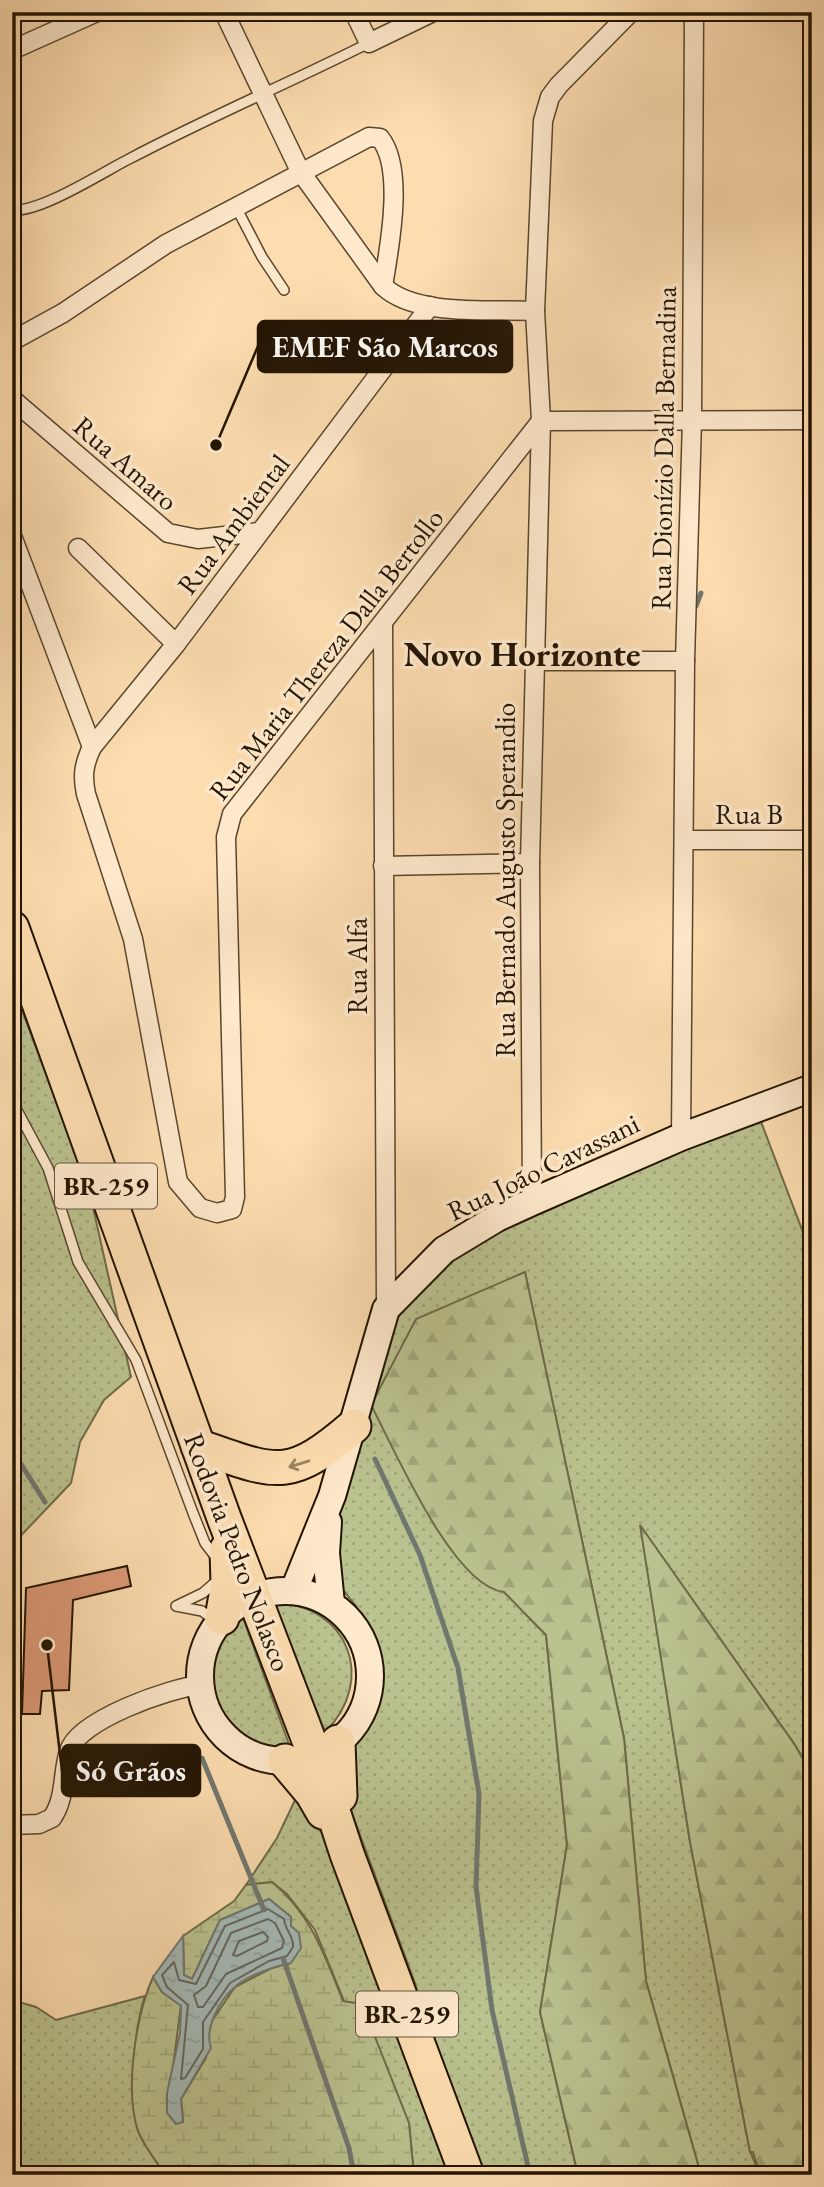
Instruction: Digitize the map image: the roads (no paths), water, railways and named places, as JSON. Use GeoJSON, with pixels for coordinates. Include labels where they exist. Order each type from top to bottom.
{"type":"FeatureCollection","features":[{"type":"Feature","properties":{"kind":"highway","name":"Rodovia Pedro Nolasco"},"geometry":{"type":"LineString","coordinates":[[12,928],[224,1518],[274,1592],[313,1753],[347,1854],[467,2175]]}},
{"type":"Feature","properties":{"kind":"highway"},"geometry":{"type":"LineString","coordinates":[[198,1446],[260,1466],[293,1466],[320,1456],[354,1426]]}},
{"type":"Feature","properties":{"kind":"highway"},"geometry":{"type":"LineString","coordinates":[[220,1620],[229,1571],[224,1518]]}},
{"type":"Feature","properties":{"kind":"main road","name":"Rua João Cavassani"},"geometry":{"type":"LineString","coordinates":[[332,1496],[386,1309],[444,1251],[477,1229],[532,1202],[681,1137],[812,1088]]}},
{"type":"Feature","properties":{"kind":"main road"},"geometry":{"type":"LineString","coordinates":[[274,1592],[313,1595],[331,1604],[354,1626],[364,1645],[369,1666],[369,1687],[363,1708],[353,1727],[313,1753],[263,1759],[243,1751],[225,1738],[212,1720],[200,1685],[201,1657],[220,1620],[274,1592],[332,1496]]}},
{"type":"Feature","properties":{"kind":"main road"},"geometry":{"type":"LineString","coordinates":[[331,1604],[326,1553],[332,1496]]}},
{"type":"Feature","properties":{"kind":"street"},"geometry":{"type":"LineString","coordinates":[[12,50],[97,12]]}},
{"type":"Feature","properties":{"kind":"street"},"geometry":{"type":"LineString","coordinates":[[224,12],[300,171],[383,286],[405,300],[430,306],[535,311]]}},
{"type":"Feature","properties":{"kind":"street"},"geometry":{"type":"LineString","coordinates":[[354,12],[369,43],[433,12]]}},
{"type":"Feature","properties":{"kind":"street","name":"Rua Bernado Augusto Sperandio"},"geometry":{"type":"LineString","coordinates":[[532,1202],[530,863],[541,421],[535,311],[541,134],[550,97],[631,12]]}},
{"type":"Feature","properties":{"kind":"street","name":"Rua Dionízio Dalla Bernadina"},"geometry":{"type":"LineString","coordinates":[[681,1137],[686,840],[685,661],[692,420],[694,12]]}},
{"type":"Feature","properties":{"kind":"street"},"geometry":{"type":"LineString","coordinates":[[12,341],[63,313],[166,244],[361,139],[380,138],[385,144],[393,183],[391,230],[383,286]]}},
{"type":"Feature","properties":{"kind":"street","name":"Rua Ambiental"},"geometry":{"type":"LineString","coordinates":[[178,1182],[136,951],[124,902],[82,775],[92,747],[176,644],[430,306]]}},
{"type":"Feature","properties":{"kind":"street","name":"Rua Amaro"},"geometry":{"type":"LineString","coordinates":[[12,399],[168,533],[182,538],[198,539],[259,532]]}},
{"type":"Feature","properties":{"kind":"street"},"geometry":{"type":"LineString","coordinates":[[541,421],[812,420]]}},
{"type":"Feature","properties":{"kind":"street","name":"Rua Maria Thereza Dalla Bertollo"},"geometry":{"type":"LineString","coordinates":[[178,1182],[194,1204],[217,1213],[232,1209],[235,1197],[226,837],[232,814],[541,421]]}},
{"type":"Feature","properties":{"kind":"street"},"geometry":{"type":"LineString","coordinates":[[12,536],[92,747]]}},
{"type":"Feature","properties":{"kind":"street"},"geometry":{"type":"LineString","coordinates":[[78,548],[176,644]]}},
{"type":"Feature","properties":{"kind":"street","name":"Rua Alfa"},"geometry":{"type":"LineString","coordinates":[[383,623],[386,1309]]}},
{"type":"Feature","properties":{"kind":"street"},"geometry":{"type":"LineString","coordinates":[[533,661],[685,661]]}},
{"type":"Feature","properties":{"kind":"street","name":"Rua B"},"geometry":{"type":"LineString","coordinates":[[686,840],[812,840]]}},
{"type":"Feature","properties":{"kind":"street"},"geometry":{"type":"LineString","coordinates":[[383,866],[530,863]]}},
{"type":"Feature","properties":{"kind":"street"},"geometry":{"type":"LineString","coordinates":[[12,1825],[39,1824],[51,1818],[61,1794],[70,1747],[86,1729],[168,1691],[200,1685]]}},
{"type":"Feature","properties":{"kind":"lane"},"geometry":{"type":"LineString","coordinates":[[12,210],[23,209],[81,186],[128,159],[369,43]]}},
{"type":"Feature","properties":{"kind":"lane"},"geometry":{"type":"LineString","coordinates":[[235,205],[262,257],[284,289]]}},
{"type":"Feature","properties":{"kind":"lane"},"geometry":{"type":"LineString","coordinates":[[12,1101],[48,1168],[78,1262],[136,1360],[205,1543],[229,1571],[203,1593],[176,1606],[202,1611],[220,1620]]}},
{"type":"Feature","properties":{"kind":"water"},"geometry":{"type":"Polygon","coordinates":[[[269,1899],[291,1917],[291,1926],[299,1933],[301,1948],[291,1963],[248,1978],[224,1998],[212,2023],[209,2040],[211,2048],[181,2099],[183,2122],[176,2124],[167,2113],[167,2093],[180,2033],[181,2006],[162,1992],[153,1977],[183,1936],[184,1975],[192,1979],[220,1920],[269,1899]]]}},
{"type":"Feature","properties":{"kind":"waterway"},"geometry":{"type":"LineString","coordinates":[[696,606],[701,593]]}},
{"type":"Feature","properties":{"kind":"waterway"},"geometry":{"type":"LineString","coordinates":[[12,1450],[45,1502]]}},
{"type":"Feature","properties":{"kind":"waterway"},"geometry":{"type":"LineString","coordinates":[[375,1459],[420,1555],[458,1668],[479,1794],[476,1887],[492,2010],[530,2175]]}},
{"type":"Feature","properties":{"kind":"waterway"},"geometry":{"type":"LineString","coordinates":[[202,1758],[264,1910]]}},
{"type":"Feature","properties":{"kind":"waterway"},"geometry":{"type":"LineString","coordinates":[[283,1958],[349,2148],[354,2175]]}},
{"type":"Feature","properties":{"kind":"place","name":"EMEF São Marcos"},"geometry":{"type":"Point","coordinates":[216,445]}},
{"type":"Feature","properties":{"kind":"place","name":"Só Grãos"},"geometry":{"type":"Point","coordinates":[47,1645]}},
{"type":"Feature","properties":{"kind":"district","name":"Novo Horizonte"},"geometry":{"type":"Point","coordinates":[522,654]}}]}
